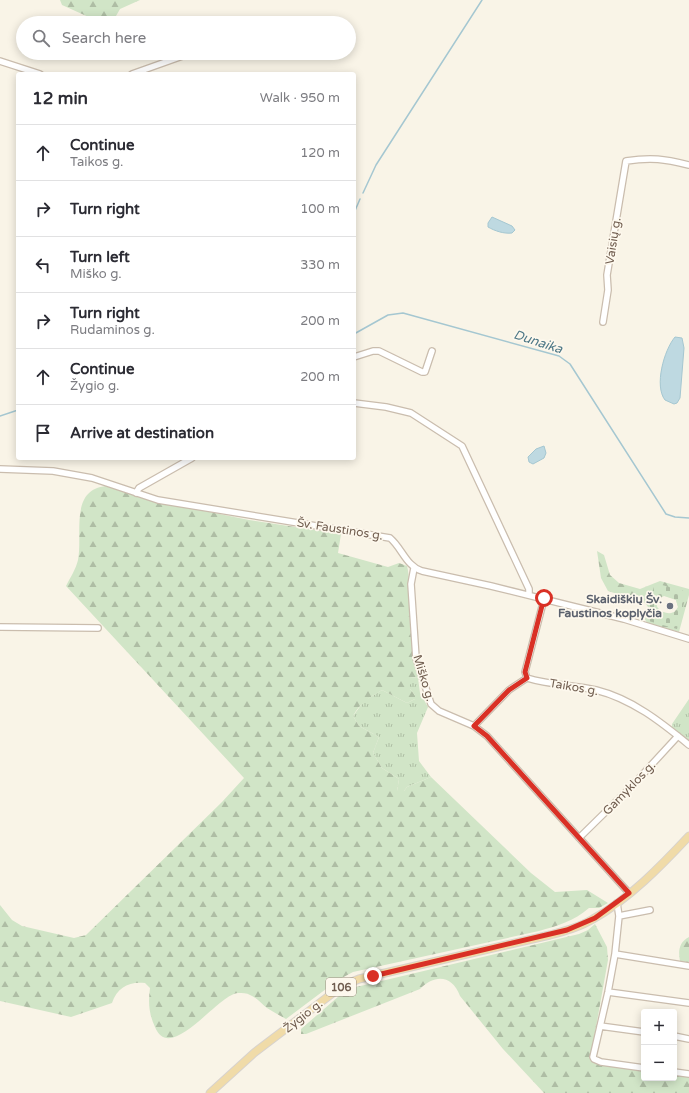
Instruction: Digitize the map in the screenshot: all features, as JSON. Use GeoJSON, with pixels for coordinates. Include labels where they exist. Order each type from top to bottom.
{"type":"FeatureCollection","features":[{"type":"Feature","properties":{"kind":"main road","name":"106"},"geometry":{"type":"LineString","coordinates":[[617,903],[689,836]]}},
{"type":"Feature","properties":{"kind":"main road","name":"Žygio g."},"geometry":{"type":"LineString","coordinates":[[210,1093],[254,1053],[332,993],[350,982],[567,930],[595,918],[617,903]]}},
{"type":"Feature","properties":{"kind":"street"},"geometry":{"type":"LineString","coordinates":[[138,72],[171,60]]}},
{"type":"Feature","properties":{"kind":"street"},"geometry":{"type":"LineString","coordinates":[[0,61],[34,72]]}},
{"type":"Feature","properties":{"kind":"street","name":"Vaisių g."},"geometry":{"type":"LineString","coordinates":[[603,322],[608,290],[607,275],[626,161],[655,158],[689,165]]}},
{"type":"Feature","properties":{"kind":"street"},"geometry":{"type":"LineString","coordinates":[[356,357],[373,351],[379,351],[422,372],[425,372],[432,351]]}},
{"type":"Feature","properties":{"kind":"street"},"geometry":{"type":"LineString","coordinates":[[356,403],[386,407],[411,413],[462,446],[526,582],[529,589],[529,595]]}},
{"type":"Feature","properties":{"kind":"street"},"geometry":{"type":"LineString","coordinates":[[136,493],[139,488],[188,460]]}},
{"type":"Feature","properties":{"kind":"street","name":"Šv. Faustinos g."},"geometry":{"type":"LineString","coordinates":[[0,468],[53,471],[92,478],[158,500],[390,538],[400,548],[414,568]]}},
{"type":"Feature","properties":{"kind":"street"},"geometry":{"type":"LineString","coordinates":[[414,568],[544,598],[624,619],[689,639]]}},
{"type":"Feature","properties":{"kind":"street","name":"Miško g."},"geometry":{"type":"LineString","coordinates":[[414,568],[411,584],[416,658],[431,704],[439,711],[474,726],[487,736],[629,893]]}},
{"type":"Feature","properties":{"kind":"street"},"geometry":{"type":"LineString","coordinates":[[474,726],[509,690],[527,678],[525,672],[544,598]]}},
{"type":"Feature","properties":{"kind":"street"},"geometry":{"type":"LineString","coordinates":[[0,627],[98,628]]}},
{"type":"Feature","properties":{"kind":"street","name":"Taikos g."},"geometry":{"type":"LineString","coordinates":[[527,678],[608,694],[641,710],[689,744]]}},
{"type":"Feature","properties":{"kind":"street","name":"Gamyklos g."},"geometry":{"type":"LineString","coordinates":[[579,838],[632,786],[678,736]]}},
{"type":"Feature","properties":{"kind":"street"},"geometry":{"type":"LineString","coordinates":[[617,903],[619,916],[615,954],[608,992],[593,1054],[594,1059],[601,1062],[641,1068]]}},
{"type":"Feature","properties":{"kind":"street"},"geometry":{"type":"LineString","coordinates":[[619,916],[650,910]]}},
{"type":"Feature","properties":{"kind":"street"},"geometry":{"type":"LineString","coordinates":[[615,954],[689,966]]}},
{"type":"Feature","properties":{"kind":"street"},"geometry":{"type":"LineString","coordinates":[[608,992],[689,1003]]}},
{"type":"Feature","properties":{"kind":"street"},"geometry":{"type":"LineString","coordinates":[[600,1026],[641,1032]]}},
{"type":"Feature","properties":{"kind":"street"},"geometry":{"type":"LineString","coordinates":[[677,1036],[689,1038]]}},
{"type":"Feature","properties":{"kind":"street"},"geometry":{"type":"LineString","coordinates":[[677,1072],[689,1074]]}},
{"type":"Feature","properties":{"kind":"green space"},"geometry":{"type":"Polygon","coordinates":[[[60,0],[140,0],[120,9],[116,16],[86,16],[62,5],[60,0]]]}},
{"type":"Feature","properties":{"kind":"green space"},"geometry":{"type":"Polygon","coordinates":[[[106,486],[121,489],[146,499],[249,520],[341,534],[338,553],[388,567],[399,563],[407,566],[412,638],[418,678],[410,677],[410,689],[415,695],[415,699],[407,703],[382,690],[362,704],[353,716],[359,726],[379,737],[373,753],[382,768],[399,779],[397,791],[404,791],[407,787],[431,777],[531,873],[555,892],[587,890],[608,903],[599,908],[589,908],[571,920],[539,931],[353,972],[338,980],[286,1019],[267,1008],[252,996],[246,993],[238,993],[229,996],[195,1025],[183,1033],[171,1038],[162,1036],[155,1027],[151,1018],[149,999],[150,988],[145,983],[129,984],[117,993],[112,1003],[71,1017],[0,1001],[0,905],[12,920],[22,926],[74,938],[86,935],[222,802],[244,778],[66,586],[78,560],[79,526],[82,504],[94,489],[106,486]]]}},
{"type":"Feature","properties":{"kind":"green space"},"geometry":{"type":"Polygon","coordinates":[[[597,551],[604,555],[610,575],[619,583],[640,589],[660,581],[689,589],[689,595],[679,632],[647,623],[645,619],[648,607],[645,603],[608,591],[601,578],[597,551]],[[661,596],[656,602],[658,610],[668,614],[677,611],[678,607],[676,600],[669,596],[661,596]]]}},
{"type":"Feature","properties":{"kind":"green space"},"geometry":{"type":"Polygon","coordinates":[[[655,583],[687,592],[677,629],[645,620],[655,583]],[[664,596],[658,599],[656,606],[662,612],[673,614],[678,607],[676,600],[664,596]]]}},
{"type":"Feature","properties":{"kind":"green space"},"geometry":{"type":"Polygon","coordinates":[[[410,677],[418,678],[420,693],[428,707],[417,733],[419,761],[431,777],[407,787],[404,791],[397,791],[399,779],[382,768],[373,753],[379,737],[359,726],[353,716],[364,701],[382,690],[407,703],[415,699],[415,695],[410,689],[410,677]]]}},
{"type":"Feature","properties":{"kind":"green space"},"geometry":{"type":"Polygon","coordinates":[[[689,699],[689,741],[672,728],[672,724],[689,699]]]}},
{"type":"Feature","properties":{"kind":"green space"},"geometry":{"type":"Polygon","coordinates":[[[595,924],[607,947],[608,960],[591,1055],[593,1061],[599,1065],[641,1071],[641,1081],[677,1081],[677,1075],[689,1076],[689,1093],[544,1093],[503,1049],[460,996],[457,989],[448,981],[443,979],[431,981],[420,989],[306,1034],[301,1034],[301,1029],[339,996],[352,988],[579,934],[588,930],[595,924]]]}},
{"type":"Feature","properties":{"kind":"green space"},"geometry":{"type":"Polygon","coordinates":[[[689,937],[689,963],[680,961],[679,954],[681,944],[689,937]]]}},
{"type":"Feature","properties":{"kind":"water"},"geometry":{"type":"Polygon","coordinates":[[[492,217],[512,226],[515,230],[512,233],[506,233],[488,227],[488,223],[492,217]]]}},
{"type":"Feature","properties":{"kind":"water"},"geometry":{"type":"Polygon","coordinates":[[[675,337],[682,338],[684,348],[680,398],[677,403],[674,404],[665,400],[660,386],[660,377],[667,350],[675,337]]]}},
{"type":"Feature","properties":{"kind":"water"},"geometry":{"type":"Polygon","coordinates":[[[544,446],[546,453],[544,458],[533,464],[529,462],[528,457],[536,449],[544,446]]]}},
{"type":"Feature","properties":{"kind":"waterway"},"geometry":{"type":"LineString","coordinates":[[363,193],[376,165],[482,0]]}},
{"type":"Feature","properties":{"kind":"waterway"},"geometry":{"type":"LineString","coordinates":[[356,208],[360,199]]}},
{"type":"Feature","properties":{"kind":"waterway","name":"Dunaika"},"geometry":{"type":"LineString","coordinates":[[356,333],[388,315],[403,313],[559,356],[570,364],[666,514],[675,517],[689,518]]}},
{"type":"Feature","properties":{"kind":"waterway","name":"Dunaika"},"geometry":{"type":"LineString","coordinates":[[0,416],[16,411]]}},
{"type":"Feature","properties":{"kind":"place","name":"Skaidiškių Šv. Faustinos koplyčia"},"geometry":{"type":"Point","coordinates":[670,606]}},
{"type":"Feature","properties":{"kind":"route"},"geometry":{"type":"LineString","coordinates":[[373,976],[567,930],[595,918],[629,893],[487,736],[474,726],[509,690],[527,678],[525,672],[544,598]]}}]}
